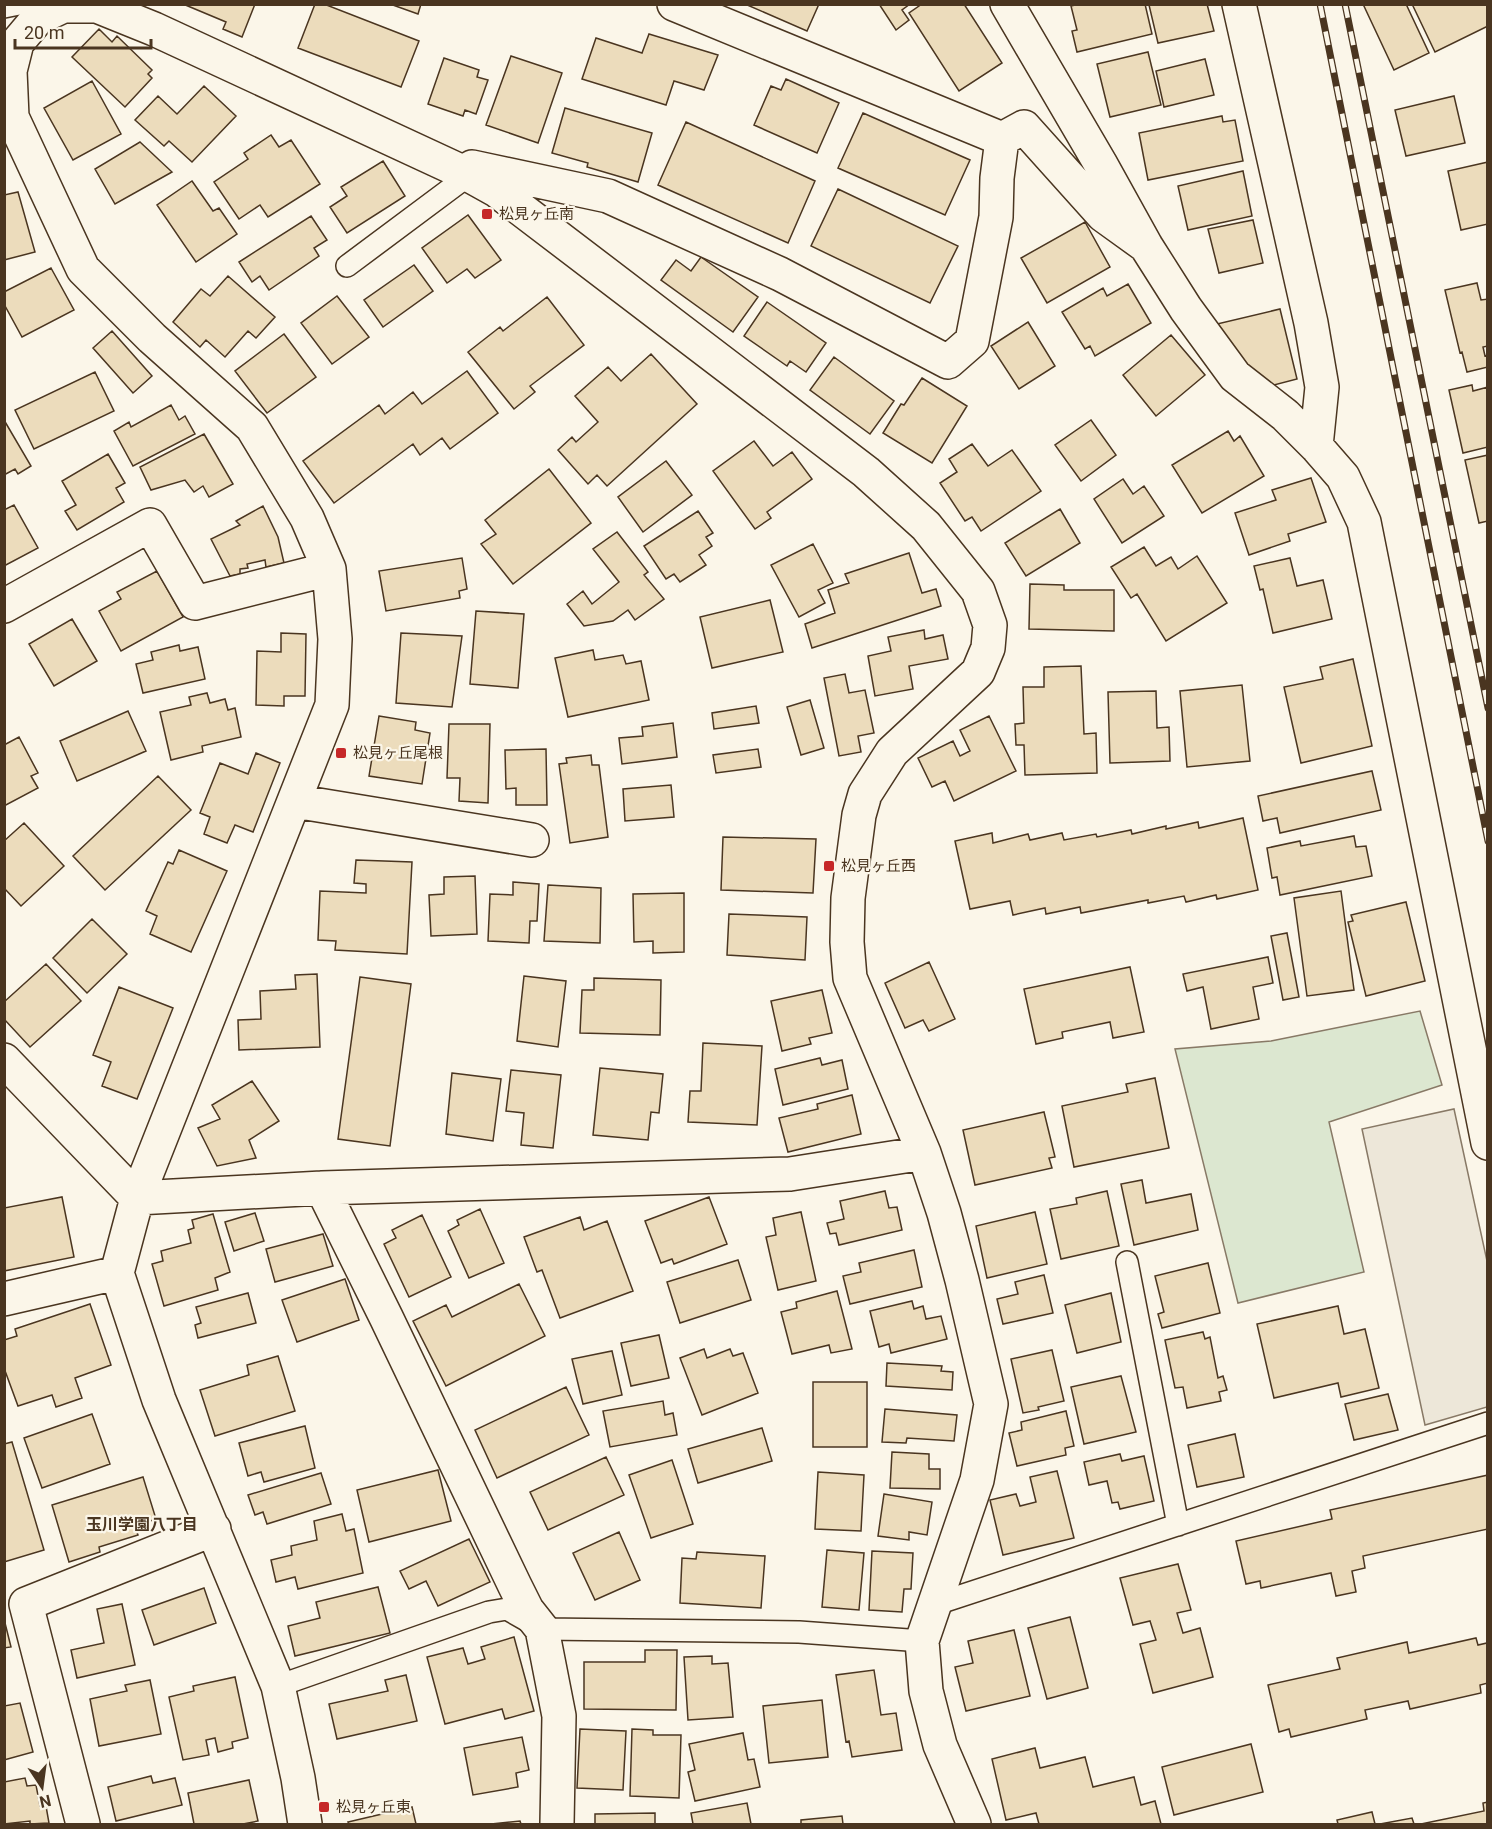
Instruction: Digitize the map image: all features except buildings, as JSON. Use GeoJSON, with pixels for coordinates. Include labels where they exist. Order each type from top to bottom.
{"type":"FeatureCollection","features":[{"type":"Feature","properties":{"kind":"street"},"geometry":{"type":"LineString","coordinates":[[674,4],[1002,139]]}},
{"type":"Feature","properties":{"kind":"street"},"geometry":{"type":"LineString","coordinates":[[1007,4],[1146,246],[1186,309],[1235,376],[1285,415],[1343,477],[1364,522],[1488,1143]]}},
{"type":"Feature","properties":{"kind":"street"},"geometry":{"type":"LineString","coordinates":[[1239,4],[1313,334],[1322,387],[1316,446]]}},
{"type":"Feature","properties":{"kind":"street"},"geometry":{"type":"LineString","coordinates":[[306,1824],[278,1686],[159,1400],[117,1273],[138,1198],[332,705],[335,639],[329,569],[307,518],[252,428],[152,338],[83,269],[12,117],[10,71],[29,9],[97,6],[154,29],[469,175],[496,190],[866,472],[926,526],[978,591],[990,625],[988,648],[978,672],[891,752],[865,794],[859,815],[848,898],[847,942],[850,978],[924,1153],[944,1213],[963,1280],[991,1404],[977,1480],[922,1641],[926,1691],[940,1745],[974,1824]]}},
{"type":"Feature","properties":{"kind":"street"},"geometry":{"type":"LineString","coordinates":[[1002,139],[1024,127],[1103,215],[1146,246]]}},
{"type":"Feature","properties":{"kind":"street"},"geometry":{"type":"LineString","coordinates":[[430,158],[608,196],[780,274],[948,362],[972,341],[996,217],[997,178],[1002,139]]}},
{"type":"Feature","properties":{"kind":"street"},"geometry":{"type":"LineString","coordinates":[[4,606],[150,525],[195,603],[329,569]]}},
{"type":"Feature","properties":{"kind":"street"},"geometry":{"type":"LineString","coordinates":[[294,801],[532,840]]}},
{"type":"Feature","properties":{"kind":"street"},"geometry":{"type":"LineString","coordinates":[[4,1060],[138,1198],[322,1188],[790,1174],[924,1153]]}},
{"type":"Feature","properties":{"kind":"street"},"geometry":{"type":"LineString","coordinates":[[322,1188],[515,1586],[527,1610],[542,1629],[559,1716],[556,1824]]}},
{"type":"Feature","properties":{"kind":"street"},"geometry":{"type":"LineString","coordinates":[[4,1299],[117,1273]]}},
{"type":"Feature","properties":{"kind":"street"},"geometry":{"type":"LineString","coordinates":[[83,1824],[26,1604],[214,1528]]}},
{"type":"Feature","properties":{"kind":"lane"},"geometry":{"type":"LineString","coordinates":[[4,7],[29,9]]}},
{"type":"Feature","properties":{"kind":"lane"},"geometry":{"type":"LineString","coordinates":[[347,266],[469,175]]}},
{"type":"Feature","properties":{"kind":"lane"},"geometry":{"type":"LineString","coordinates":[[1127,1262],[1178,1525]]}},
{"type":"Feature","properties":{"kind":"lane"},"geometry":{"type":"LineString","coordinates":[[933,1605],[1488,1423]]}},
{"type":"Feature","properties":{"kind":"lane"},"geometry":{"type":"LineString","coordinates":[[278,1686],[489,1612],[507,1610],[542,1629],[799,1632],[922,1641]]}},
{"type":"Feature","properties":{"kind":"green space"},"geometry":{"type":"Polygon","coordinates":[[[1420,1011],[1442,1085],[1329,1122],[1364,1272],[1238,1303],[1175,1049],[1271,1041],[1420,1011]]]}},
{"type":"Feature","properties":{"kind":"shaded area"},"geometry":{"type":"Polygon","coordinates":[[[1454,1109],[1487,1261],[1487,1407],[1425,1425],[1362,1129],[1454,1109]]]}},
{"type":"Feature","properties":{"kind":"railway"},"geometry":{"type":"LineString","coordinates":[[1320,4],[1488,841]]}},
{"type":"Feature","properties":{"kind":"railway"},"geometry":{"type":"LineString","coordinates":[[1345,4],[1488,708]]}},
{"type":"Feature","properties":{"kind":"place","name":"松見ヶ丘南"},"geometry":{"type":"Point","coordinates":[487,214]}},
{"type":"Feature","properties":{"kind":"place","name":"松見ヶ丘尾根"},"geometry":{"type":"Point","coordinates":[341,753]}},
{"type":"Feature","properties":{"kind":"place","name":"松見ヶ丘西"},"geometry":{"type":"Point","coordinates":[829,866]}},
{"type":"Feature","properties":{"kind":"place","name":"松見ヶ丘東"},"geometry":{"type":"Point","coordinates":[324,1807]}},
{"type":"Feature","properties":{"kind":"district","name":"玉川学園八丁目"},"geometry":{"type":"Point","coordinates":[142,1524]}}]}
